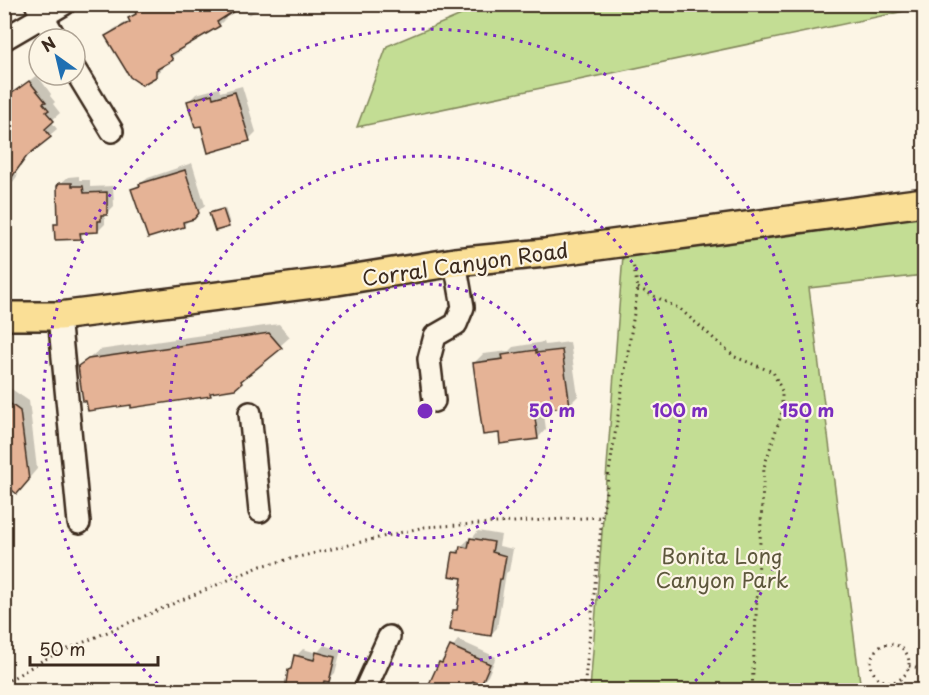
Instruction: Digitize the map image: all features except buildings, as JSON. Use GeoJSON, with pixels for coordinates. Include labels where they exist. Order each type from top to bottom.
{"type":"FeatureCollection","features":[{"type":"Feature","properties":{"kind":"main road","name":"Corral Canyon Road"},"geometry":{"type":"LineString","coordinates":[[4,316],[59,316],[924,202]]}},
{"type":"Feature","properties":{"kind":"street"},"geometry":{"type":"LineString","coordinates":[[4,39],[40,10],[64,4]]}},
{"type":"Feature","properties":{"kind":"street"},"geometry":{"type":"LineString","coordinates":[[40,10],[49,27]]}},
{"type":"Feature","properties":{"kind":"street"},"geometry":{"type":"LineString","coordinates":[[85,87],[112,131]]}},
{"type":"Feature","properties":{"kind":"street"},"geometry":{"type":"LineString","coordinates":[[434,401],[429,359],[435,336],[456,324],[463,307],[455,262]]}},
{"type":"Feature","properties":{"kind":"street"},"geometry":{"type":"LineString","coordinates":[[59,316],[79,523]]}},
{"type":"Feature","properties":{"kind":"street"},"geometry":{"type":"LineString","coordinates":[[250,413],[260,511]]}},
{"type":"Feature","properties":{"kind":"street"},"geometry":{"type":"LineString","coordinates":[[365,690],[389,637]]}},
{"type":"Feature","properties":{"kind":"path"},"geometry":{"type":"LineString","coordinates":[[584,690],[602,517],[638,288],[629,241]]}},
{"type":"Feature","properties":{"kind":"path"},"geometry":{"type":"LineString","coordinates":[[638,288],[680,309],[735,357],[773,372],[782,391],[782,412],[764,467],[752,690]]}},
{"type":"Feature","properties":{"kind":"path"},"geometry":{"type":"LineString","coordinates":[[4,683],[47,658],[261,566],[424,527],[602,517]]}},
{"type":"Feature","properties":{"kind":"path"},"geometry":{"type":"LineString","coordinates":[[889,644],[902,648],[906,653],[909,666],[903,678],[891,683],[878,679],[873,674],[871,661],[877,649],[889,644]]}},
{"type":"Feature","properties":{"kind":"path"},"geometry":{"type":"LineString","coordinates":[[909,666],[920,668],[924,666]]}},
{"type":"Feature","properties":{"kind":"green space"},"geometry":{"type":"Polygon","coordinates":[[[924,4],[924,7],[357,127],[387,46],[485,5],[924,4]]]}},
{"type":"Feature","properties":{"kind":"green space","name":"Bonita Long Canyon Park"},"geometry":{"type":"Polygon","coordinates":[[[924,202],[924,275],[809,288],[861,690],[590,690],[624,242],[924,202]]]}}]}
